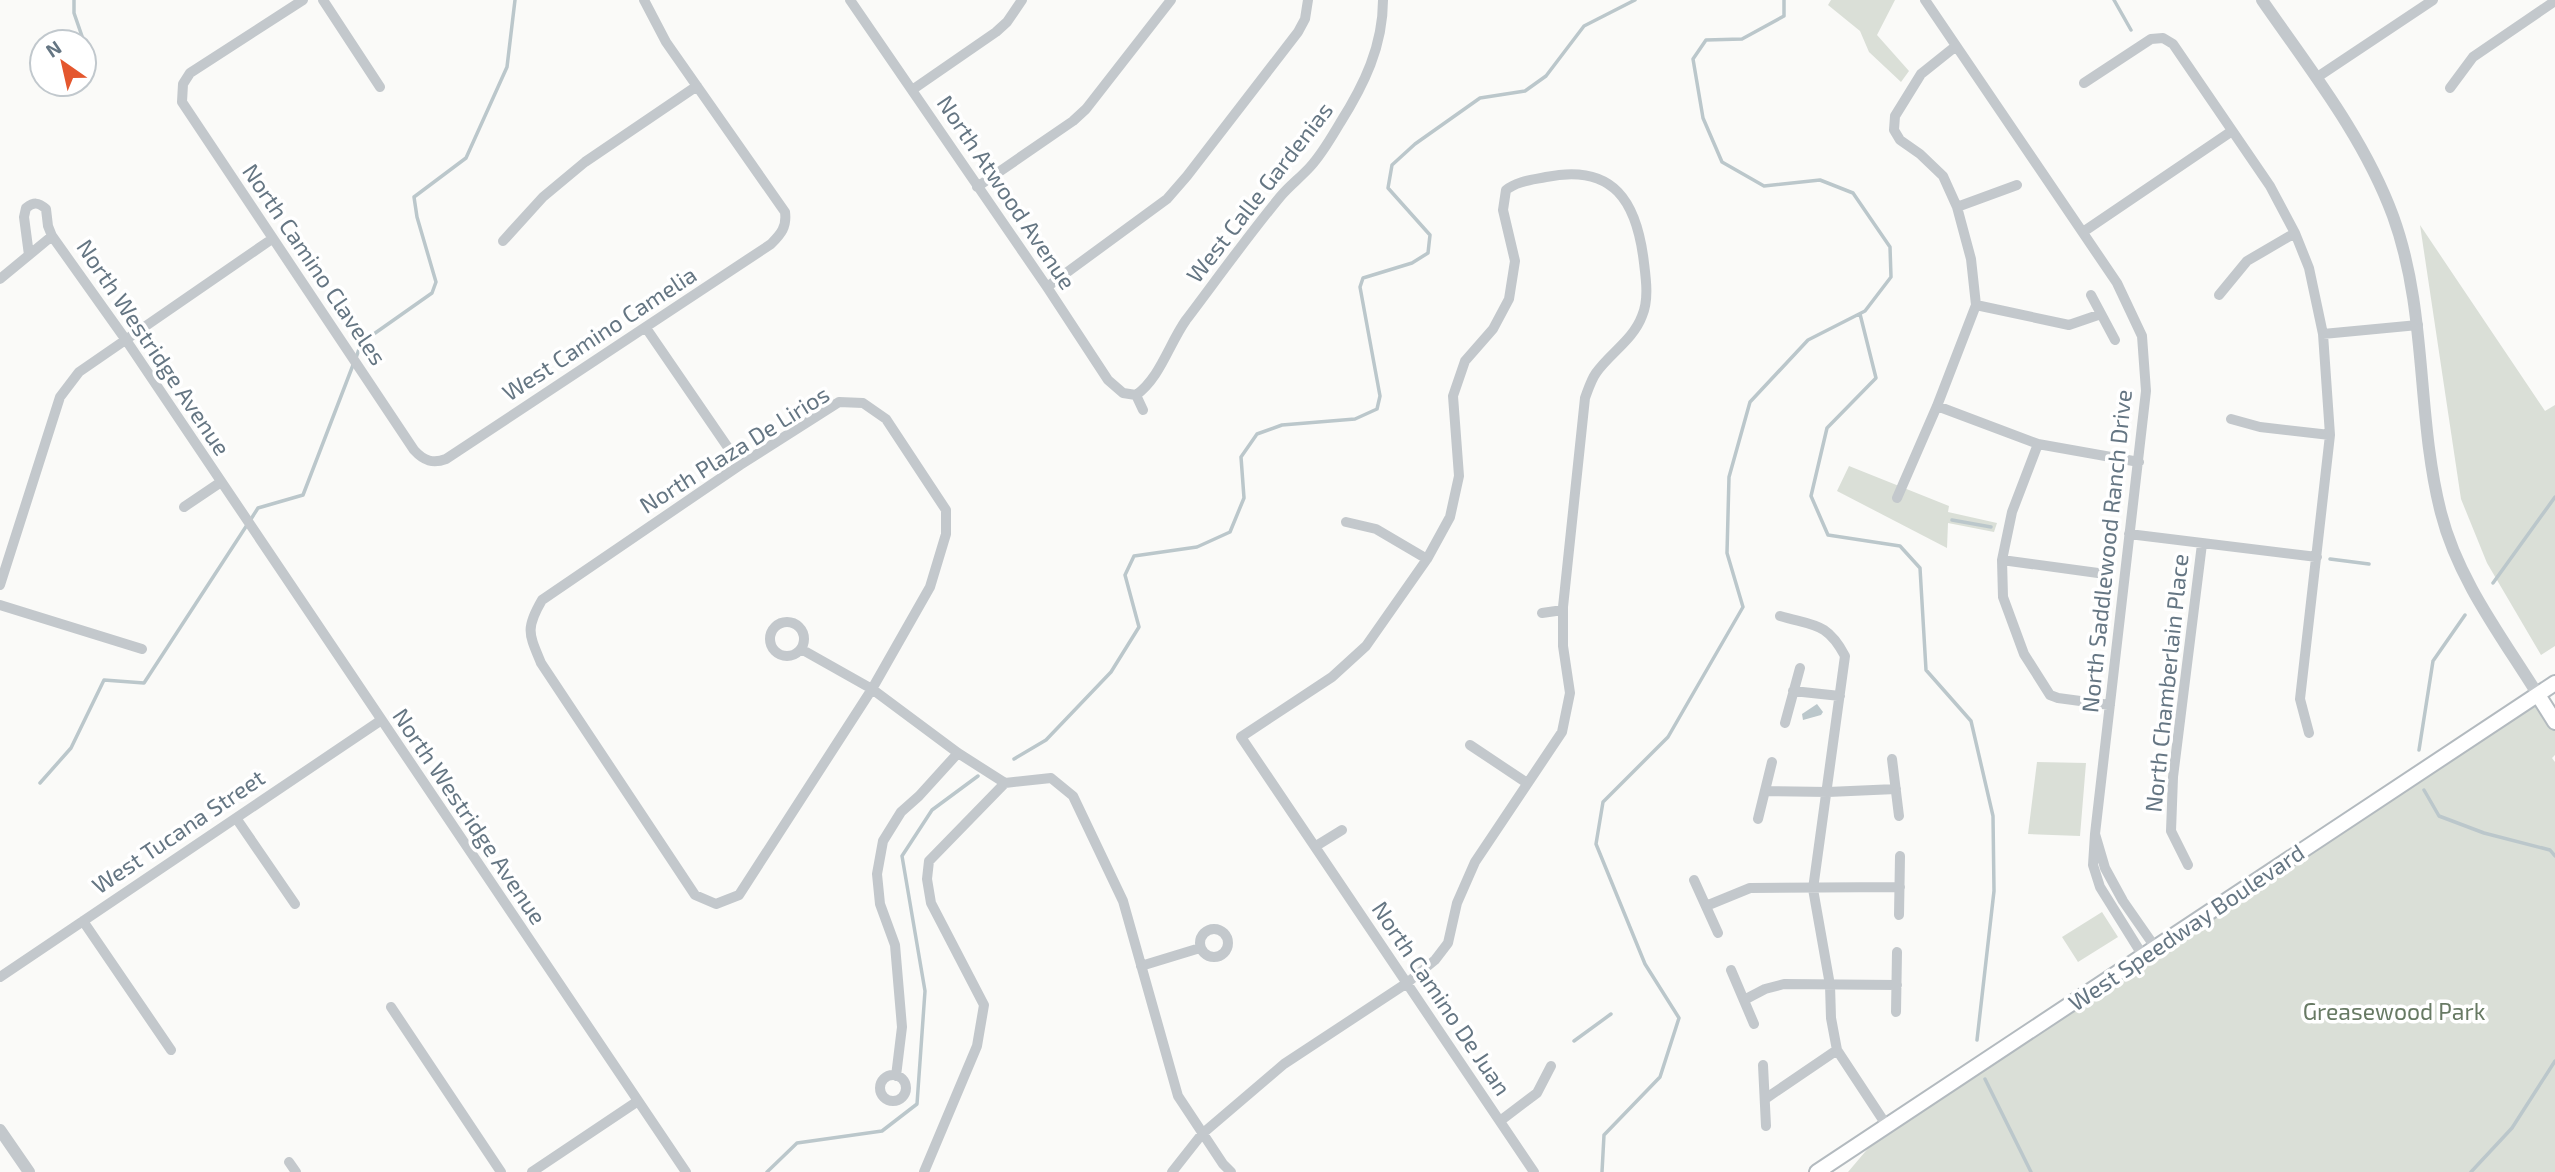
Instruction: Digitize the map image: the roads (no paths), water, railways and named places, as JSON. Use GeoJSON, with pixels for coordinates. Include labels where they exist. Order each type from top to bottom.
{"type":"FeatureCollection","features":[{"type":"Feature","properties":{"kind":"main road","name":"West Speedway Boulevard"},"geometry":{"type":"LineString","coordinates":[[1817,1172],[2555,683]]}},
{"type":"Feature","properties":{"kind":"main road"},"geometry":{"type":"LineString","coordinates":[[2538,695],[2555,722]]}},
{"type":"Feature","properties":{"kind":"street","name":"North Camino Claveles"},"geometry":{"type":"LineString","coordinates":[[303,0],[190,73],[179,83],[181,94],[185,107],[272,239],[414,450],[430,465]]}},
{"type":"Feature","properties":{"kind":"street"},"geometry":{"type":"LineString","coordinates":[[323,0],[380,87]]}},
{"type":"Feature","properties":{"kind":"street"},"geometry":{"type":"LineString","coordinates":[[503,241],[543,197],[585,162],[697,86],[666,42],[644,0]]}},
{"type":"Feature","properties":{"kind":"street","name":"North Atwood Avenue"},"geometry":{"type":"LineString","coordinates":[[850,0],[1108,380],[1123,393],[1136,395]]}},
{"type":"Feature","properties":{"kind":"street"},"geometry":{"type":"LineString","coordinates":[[912,90],[996,33],[1022,0]]}},
{"type":"Feature","properties":{"kind":"street"},"geometry":{"type":"LineString","coordinates":[[977,187],[1073,121],[1086,109],[1171,0]]}},
{"type":"Feature","properties":{"kind":"street"},"geometry":{"type":"LineString","coordinates":[[1047,287],[1167,199],[1188,176],[1298,33],[1305,19],[1308,0]]}},
{"type":"Feature","properties":{"kind":"street","name":"West Calle Gardenias"},"geometry":{"type":"LineString","coordinates":[[1136,395],[1151,380],[1184,324],[1226,267],[1280,196],[1311,166],[1333,135],[1358,95],[1373,62],[1383,20],[1383,0]]}},
{"type":"Feature","properties":{"kind":"street","name":"North Saddlewood Ranch Drive"},"geometry":{"type":"LineString","coordinates":[[1924,0],[2117,283],[2142,336],[2146,391],[2095,834],[2105,868],[2149,951]]}},
{"type":"Feature","properties":{"kind":"street"},"geometry":{"type":"LineString","coordinates":[[2262,0],[2360,145],[2393,217],[2418,325],[2430,465],[2441,516],[2465,576],[2538,695]]}},
{"type":"Feature","properties":{"kind":"street"},"geometry":{"type":"LineString","coordinates":[[2316,78],[2432,0]]}},
{"type":"Feature","properties":{"kind":"street"},"geometry":{"type":"LineString","coordinates":[[2449,88],[2473,57],[2555,1]]}},
{"type":"Feature","properties":{"kind":"street"},"geometry":{"type":"LineString","coordinates":[[2084,83],[2145,42],[2162,35],[2177,48],[2270,186],[2295,233],[2309,268],[2323,334],[2330,435],[2300,699],[2309,733]]}},
{"type":"Feature","properties":{"kind":"street"},"geometry":{"type":"LineString","coordinates":[[1897,498],[1937,406],[1976,305],[1971,259],[1957,207],[1942,176],[1889,128],[1921,74],[1956,46]]}},
{"type":"Feature","properties":{"kind":"street","name":"West Camino Camelia"},"geometry":{"type":"LineString","coordinates":[[430,465],[446,459],[646,328],[771,244],[788,225],[785,212],[697,86]]}},
{"type":"Feature","properties":{"kind":"street"},"geometry":{"type":"LineString","coordinates":[[2083,232],[2232,131]]}},
{"type":"Feature","properties":{"kind":"street"},"geometry":{"type":"LineString","coordinates":[[1172,1172],[1202,1134],[1284,1064],[1424,971],[1448,943],[1457,903],[1466,880],[1562,732],[1570,693],[1563,646],[1563,610],[1585,398],[1595,374],[1624,344],[1643,315],[1647,285],[1642,242],[1627,201],[1611,186],[1589,174],[1566,173],[1503,188],[1503,210],[1515,261],[1509,299],[1493,329],[1465,361],[1453,396],[1459,476],[1450,517],[1427,559],[1376,529],[1346,522]]}},
{"type":"Feature","properties":{"kind":"street"},"geometry":{"type":"LineString","coordinates":[[1957,207],[2017,185]]}},
{"type":"Feature","properties":{"kind":"street","name":"North Westridge Avenue"},"geometry":{"type":"LineString","coordinates":[[29,255],[24,217],[26,208],[33,203],[40,204],[46,209],[52,236],[126,340],[686,1172]]}},
{"type":"Feature","properties":{"kind":"street"},"geometry":{"type":"LineString","coordinates":[[2219,295],[2247,261],[2295,233]]}},
{"type":"Feature","properties":{"kind":"street"},"geometry":{"type":"LineString","coordinates":[[0,279],[52,236]]}},
{"type":"Feature","properties":{"kind":"street"},"geometry":{"type":"LineString","coordinates":[[0,585],[4,562],[61,397],[79,372],[272,239]]}},
{"type":"Feature","properties":{"kind":"street"},"geometry":{"type":"LineString","coordinates":[[2091,295],[2115,340]]}},
{"type":"Feature","properties":{"kind":"street"},"geometry":{"type":"LineString","coordinates":[[1976,305],[2069,325],[2101,314]]}},
{"type":"Feature","properties":{"kind":"street"},"geometry":{"type":"LineString","coordinates":[[2323,334],[2418,325]]}},
{"type":"Feature","properties":{"kind":"street"},"geometry":{"type":"LineString","coordinates":[[646,328],[740,465]]}},
{"type":"Feature","properties":{"kind":"street"},"geometry":{"type":"LineString","coordinates":[[1136,395],[1143,410]]}},
{"type":"Feature","properties":{"kind":"street","name":"North Plaza De Lirios"},"geometry":{"type":"LineString","coordinates":[[839,402],[863,403],[886,419],[946,510],[946,534],[930,587],[872,689],[739,895],[716,904],[695,895],[541,663],[530,638],[531,619],[542,600],[740,465],[839,402]]}},
{"type":"Feature","properties":{"kind":"street"},"geometry":{"type":"LineString","coordinates":[[1937,406],[2038,444],[2139,462]]}},
{"type":"Feature","properties":{"kind":"street"},"geometry":{"type":"LineString","coordinates":[[2231,419],[2260,426],[2330,435]]}},
{"type":"Feature","properties":{"kind":"street"},"geometry":{"type":"LineString","coordinates":[[2038,444],[2012,512],[2002,560],[2003,597],[2024,654],[2049,696],[2110,705]]}},
{"type":"Feature","properties":{"kind":"street","name":"North Westridge Avenue"},"geometry":{"type":"LineString","coordinates":[[184,507],[221,482]]}},
{"type":"Feature","properties":{"kind":"street"},"geometry":{"type":"LineString","coordinates":[[2130,534],[2317,557]]}},
{"type":"Feature","properties":{"kind":"street","name":"North Chamberlain Place"},"geometry":{"type":"LineString","coordinates":[[2188,864],[2171,831],[2173,778],[2202,544]]}},
{"type":"Feature","properties":{"kind":"street","name":"North Camino De Juan"},"geometry":{"type":"LineString","coordinates":[[1427,559],[1366,646],[1332,677],[1241,737],[1534,1172]]}},
{"type":"Feature","properties":{"kind":"street"},"geometry":{"type":"LineString","coordinates":[[2002,560],[2098,573]]}},
{"type":"Feature","properties":{"kind":"street"},"geometry":{"type":"LineString","coordinates":[[0,605],[142,649]]}},
{"type":"Feature","properties":{"kind":"street"},"geometry":{"type":"LineString","coordinates":[[1542,613],[1563,610]]}},
{"type":"Feature","properties":{"kind":"street"},"geometry":{"type":"LineString","coordinates":[[1780,616],[1826,629],[1835,637],[1845,656],[1813,889],[1830,985],[1831,1018],[1837,1050],[1886,1126]]}},
{"type":"Feature","properties":{"kind":"street"},"geometry":{"type":"LineString","coordinates":[[801,649],[872,689],[958,753],[1004,783],[1051,778],[1073,796],[1123,901],[1178,1096],[1231,1172]]}},
{"type":"Feature","properties":{"kind":"street"},"geometry":{"type":"LineString","coordinates":[[1785,723],[1800,668]]}},
{"type":"Feature","properties":{"kind":"street"},"geometry":{"type":"LineString","coordinates":[[1793,691],[1840,696]]}},
{"type":"Feature","properties":{"kind":"street","name":"West Tucana Street"},"geometry":{"type":"LineString","coordinates":[[0,977],[380,721]]}},
{"type":"Feature","properties":{"kind":"street"},"geometry":{"type":"LineString","coordinates":[[1470,746],[1527,783]]}},
{"type":"Feature","properties":{"kind":"street"},"geometry":{"type":"LineString","coordinates":[[896,1076],[902,1027],[894,945],[880,904],[877,874],[883,841],[901,812],[958,753]]}},
{"type":"Feature","properties":{"kind":"street"},"geometry":{"type":"LineString","coordinates":[[1892,759],[1899,816]]}},
{"type":"Feature","properties":{"kind":"street"},"geometry":{"type":"LineString","coordinates":[[1758,819],[1772,762]]}},
{"type":"Feature","properties":{"kind":"street"},"geometry":{"type":"LineString","coordinates":[[924,1172],[978,1046],[984,1005],[931,903],[926,880],[929,861],[1004,783]]}},
{"type":"Feature","properties":{"kind":"street"},"geometry":{"type":"LineString","coordinates":[[1765,791],[1896,789]]}},
{"type":"Feature","properties":{"kind":"street"},"geometry":{"type":"LineString","coordinates":[[236,818],[295,904]]}},
{"type":"Feature","properties":{"kind":"street"},"geometry":{"type":"LineString","coordinates":[[1316,846],[1342,830]]}},
{"type":"Feature","properties":{"kind":"street"},"geometry":{"type":"LineString","coordinates":[[1899,915],[1900,856]]}},
{"type":"Feature","properties":{"kind":"street"},"geometry":{"type":"LineString","coordinates":[[1695,880],[1718,933]]}},
{"type":"Feature","properties":{"kind":"street"},"geometry":{"type":"LineString","coordinates":[[1706,906],[1750,888],[1900,887]]}},
{"type":"Feature","properties":{"kind":"street"},"geometry":{"type":"LineString","coordinates":[[83,921],[172,1050]]}},
{"type":"Feature","properties":{"kind":"street"},"geometry":{"type":"LineString","coordinates":[[1141,966],[1200,948]]}},
{"type":"Feature","properties":{"kind":"street"},"geometry":{"type":"LineString","coordinates":[[1896,1012],[1897,952]]}},
{"type":"Feature","properties":{"kind":"street"},"geometry":{"type":"LineString","coordinates":[[1731,970],[1754,1024]]}},
{"type":"Feature","properties":{"kind":"street"},"geometry":{"type":"LineString","coordinates":[[1744,1000],[1765,989],[1803,982],[1830,985],[1897,985]]}},
{"type":"Feature","properties":{"kind":"street"},"geometry":{"type":"LineString","coordinates":[[391,1007],[501,1172]]}},
{"type":"Feature","properties":{"kind":"street"},"geometry":{"type":"LineString","coordinates":[[1765,1099],[1837,1050]]}},
{"type":"Feature","properties":{"kind":"street"},"geometry":{"type":"LineString","coordinates":[[1763,1065],[1766,1126]]}},
{"type":"Feature","properties":{"kind":"street"},"geometry":{"type":"LineString","coordinates":[[1500,1121],[1537,1093],[1551,1066]]}},
{"type":"Feature","properties":{"kind":"street"},"geometry":{"type":"LineString","coordinates":[[532,1172],[638,1101]]}},
{"type":"Feature","properties":{"kind":"street"},"geometry":{"type":"LineString","coordinates":[[0,1130],[29,1172]]}},
{"type":"Feature","properties":{"kind":"street"},"geometry":{"type":"LineString","coordinates":[[289,1162],[296,1172]]}},
{"type":"Feature","properties":{"kind":"waterway"},"geometry":{"type":"LineString","coordinates":[[74,0],[74,13],[79,28]]}},
{"type":"Feature","properties":{"kind":"waterway"},"geometry":{"type":"LineString","coordinates":[[356,358],[361,343],[432,293],[436,282],[417,217],[414,197],[466,158],[507,67],[515,0]]}},
{"type":"Feature","properties":{"kind":"waterway"},"geometry":{"type":"LineString","coordinates":[[1014,759],[1046,740],[1111,672],[1139,627],[1125,575],[1134,556],[1197,547],[1230,532],[1244,498],[1241,457],[1257,434],[1282,425],[1355,419],[1377,409],[1380,396],[1360,287],[1363,278],[1412,263],[1428,253],[1430,235],[1388,188],[1392,165],[1415,144],[1480,98],[1525,91],[1546,76],[1584,26],[1635,0]]}},
{"type":"Feature","properties":{"kind":"waterway"},"geometry":{"type":"LineString","coordinates":[[1602,1172],[1604,1135],[1660,1077],[1679,1018],[1645,964],[1596,844],[1603,802],[1668,737],[1743,607],[1727,553],[1729,477],[1750,402],[1808,340],[1865,311],[1891,277],[1890,247],[1853,193],[1820,180],[1764,186],[1722,162],[1703,118],[1693,59],[1706,40],[1742,39],[1784,16],[1784,0]]}},
{"type":"Feature","properties":{"kind":"waterway"},"geometry":{"type":"LineString","coordinates":[[2114,0],[2131,30]]}},
{"type":"Feature","properties":{"kind":"waterway"},"geometry":{"type":"LineString","coordinates":[[1860,314],[1876,378],[1827,428],[1811,496],[1828,535],[1900,546],[1920,568],[1926,670],[1971,721],[1993,816],[1994,891],[1977,1040]]}},
{"type":"Feature","properties":{"kind":"waterway"},"geometry":{"type":"LineString","coordinates":[[251,519],[258,508],[303,495],[353,365]]}},
{"type":"Feature","properties":{"kind":"waterway"},"geometry":{"type":"LineString","coordinates":[[2493,583],[2555,497]]}},
{"type":"Feature","properties":{"kind":"waterway"},"geometry":{"type":"LineString","coordinates":[[1952,520],[1991,527]]}},
{"type":"Feature","properties":{"kind":"waterway"},"geometry":{"type":"LineString","coordinates":[[40,783],[71,748],[104,680],[144,683],[247,525]]}},
{"type":"Feature","properties":{"kind":"waterway"},"geometry":{"type":"LineString","coordinates":[[2330,559],[2369,564]]}},
{"type":"Feature","properties":{"kind":"waterway"},"geometry":{"type":"LineString","coordinates":[[2419,750],[2433,661],[2465,615]]}},
{"type":"Feature","properties":{"kind":"waterway"},"geometry":{"type":"LineString","coordinates":[[767,1172],[797,1143],[882,1131],[917,1104],[925,991],[902,856],[932,810],[978,776]]}},
{"type":"Feature","properties":{"kind":"waterway"},"geometry":{"type":"LineString","coordinates":[[2424,790],[2439,816],[2484,833],[2550,850],[2555,856]]}},
{"type":"Feature","properties":{"kind":"waterway"},"geometry":{"type":"LineString","coordinates":[[1574,1041],[1611,1014]]}},
{"type":"Feature","properties":{"kind":"waterway"},"geometry":{"type":"LineString","coordinates":[[2471,1172],[2512,1128],[2555,1061]]}},
{"type":"Feature","properties":{"kind":"waterway"},"geometry":{"type":"LineString","coordinates":[[1985,1079],[2031,1172]]}},
{"type":"Feature","properties":{"kind":"park label","name":"Greasewood Park"},"geometry":{"type":"Point","coordinates":[2394,1011]}}]}
